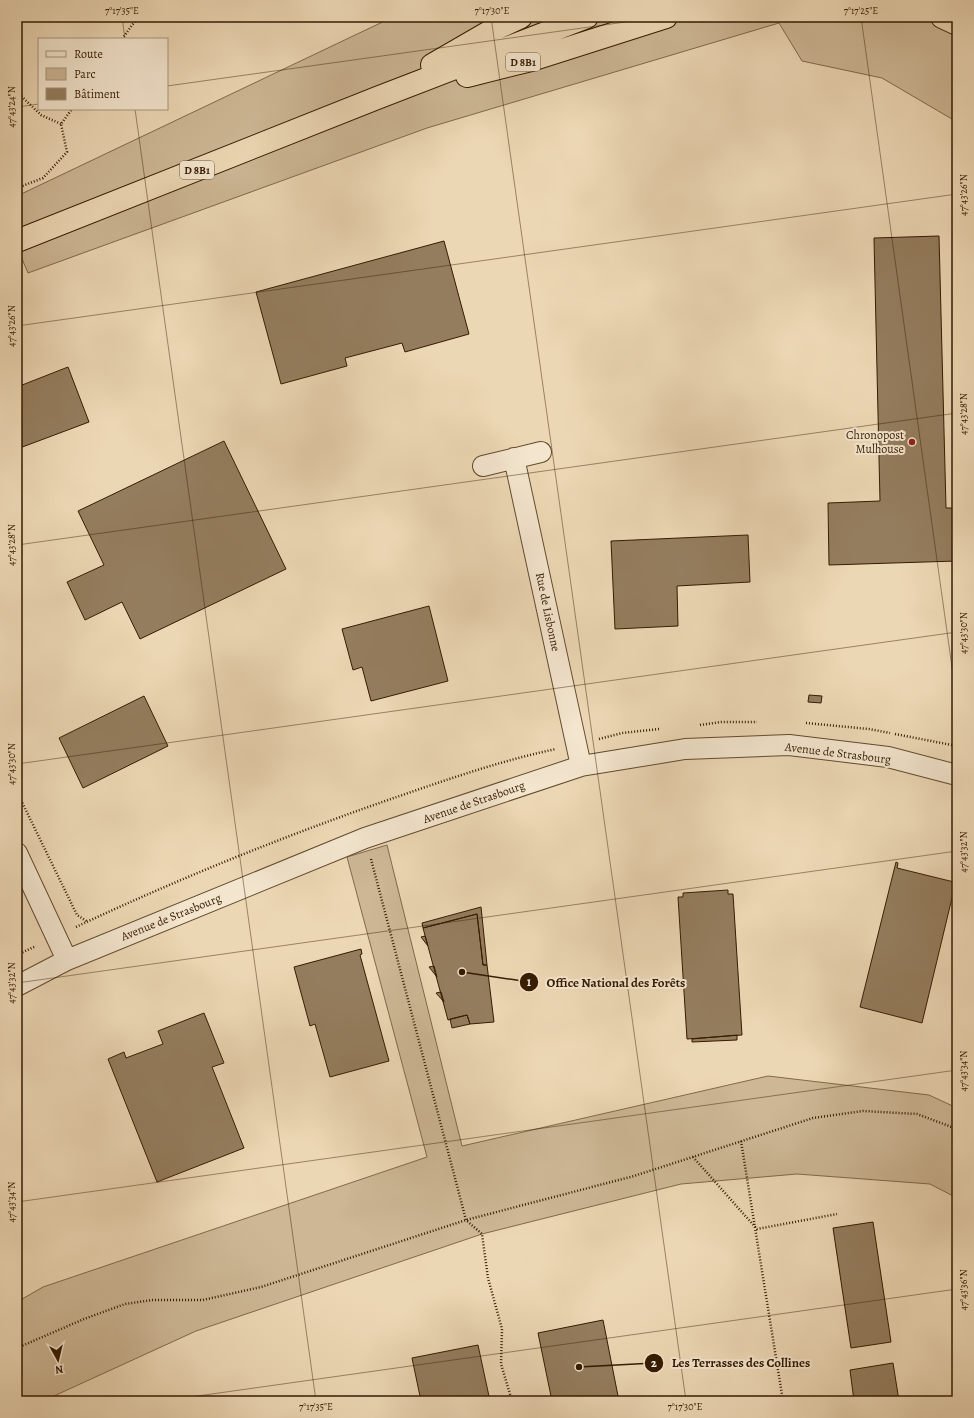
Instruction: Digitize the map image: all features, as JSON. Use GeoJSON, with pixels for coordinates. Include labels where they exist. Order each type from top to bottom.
{"type":"FeatureCollection","features":[{"type":"Feature","properties":{"kind":"highway","name":"D 8B1"},"geometry":{"type":"LineString","coordinates":[[377,98],[489,32],[521,17]]}},
{"type":"Feature","properties":{"kind":"highway","name":"D 8B1"},"geometry":{"type":"LineString","coordinates":[[17,241],[377,98],[587,17]]}},
{"type":"Feature","properties":{"kind":"highway","name":"D 8B1"},"geometry":{"type":"LineString","coordinates":[[377,98],[531,60],[666,17]]}},
{"type":"Feature","properties":{"kind":"highway"},"geometry":{"type":"LineString","coordinates":[[942,17],[957,24]]}},
{"type":"Feature","properties":{"kind":"street"},"geometry":{"type":"LineString","coordinates":[[483,466],[541,452]]}},
{"type":"Feature","properties":{"kind":"street","name":"Rue de Lisbonne"},"geometry":{"type":"LineString","coordinates":[[514,458],[581,766]]}},
{"type":"Feature","properties":{"kind":"street","name":"Avenue de Strasbourg"},"geometry":{"type":"LineString","coordinates":[[17,986],[67,960],[365,838],[581,766],[685,749],[789,746],[888,757],[957,775]]}},
{"type":"Feature","properties":{"kind":"street"},"geometry":{"type":"LineString","coordinates":[[17,853],[67,960]]}},
{"type":"Feature","properties":{"kind":"path"},"geometry":{"type":"LineString","coordinates":[[123,38],[138,17]]}},
{"type":"Feature","properties":{"kind":"path"},"geometry":{"type":"LineString","coordinates":[[17,92],[40,116],[61,124]]}},
{"type":"Feature","properties":{"kind":"path"},"geometry":{"type":"LineString","coordinates":[[17,188],[43,178],[67,152],[61,124],[71,110]]}},
{"type":"Feature","properties":{"kind":"path"},"geometry":{"type":"LineString","coordinates":[[17,792],[77,915],[88,922]]}},
{"type":"Feature","properties":{"kind":"path"},"geometry":{"type":"LineString","coordinates":[[358,810],[466,1220],[482,1234],[488,1278],[502,1329],[501,1364],[512,1401]]}},
{"type":"Feature","properties":{"kind":"path"},"geometry":{"type":"LineString","coordinates":[[17,1348],[84,1319],[125,1304],[152,1300],[203,1300],[261,1287],[466,1220],[634,1176],[813,1118],[863,1111],[917,1114],[957,1129]]}},
{"type":"Feature","properties":{"kind":"path"},"geometry":{"type":"LineString","coordinates":[[741,1141],[757,1229],[783,1401]]}},
{"type":"Feature","properties":{"kind":"path"},"geometry":{"type":"LineString","coordinates":[[693,1157],[757,1229]]}},
{"type":"Feature","properties":{"kind":"path"},"geometry":{"type":"LineString","coordinates":[[757,1229],[837,1214]]}},
{"type":"Feature","properties":{"kind":"green space"},"geometry":{"type":"Polygon","coordinates":[[[393,17],[957,17],[957,122],[882,78],[802,61],[779,23],[427,128],[28,273],[17,247],[17,196],[393,17]]]}},
{"type":"Feature","properties":{"kind":"green space"},"geometry":{"type":"Polygon","coordinates":[[[387,845],[462,1146],[768,1076],[929,1095],[957,1108],[957,1198],[930,1184],[797,1174],[681,1184],[482,1234],[196,1331],[43,1401],[17,1401],[17,1302],[43,1287],[427,1157],[347,857],[387,845]]]}},
{"type":"Feature","properties":{"kind":"building","name":"Chronopost Mulhouse"},"geometry":{"type":"Polygon","coordinates":[[[939,236],[946,508],[957,508],[957,561],[829,565],[828,503],[880,501],[874,238],[939,236]]]}},
{"type":"Feature","properties":{"kind":"building"},"geometry":{"type":"Polygon","coordinates":[[[444,241],[469,334],[405,352],[402,343],[345,358],[347,366],[281,384],[256,292],[444,241]]]}},
{"type":"Feature","properties":{"kind":"building"},"geometry":{"type":"Polygon","coordinates":[[[68,367],[89,422],[17,449],[17,387],[68,367]]]}},
{"type":"Feature","properties":{"kind":"building"},"geometry":{"type":"Polygon","coordinates":[[[224,441],[286,569],[140,639],[122,602],[85,620],[67,582],[104,565],[78,511],[224,441]]]}},
{"type":"Feature","properties":{"kind":"building"},"geometry":{"type":"Polygon","coordinates":[[[748,535],[750,582],[677,586],[678,626],[615,629],[611,541],[748,535]]]}},
{"type":"Feature","properties":{"kind":"building"},"geometry":{"type":"Polygon","coordinates":[[[429,606],[448,681],[371,701],[362,667],[353,670],[342,629],[429,606]]]}},
{"type":"Feature","properties":{"kind":"building"},"geometry":{"type":"Polygon","coordinates":[[[809,695],[822,696],[821,703],[808,702],[809,695]]]}},
{"type":"Feature","properties":{"kind":"building"},"geometry":{"type":"Polygon","coordinates":[[[144,696],[168,746],[83,788],[59,738],[144,696]]]}},
{"type":"Feature","properties":{"kind":"building"},"geometry":{"type":"Polygon","coordinates":[[[896,862],[898,863],[897,868],[954,882],[957,877],[922,1023],[860,1007],[896,862]]]}},
{"type":"Feature","properties":{"kind":"building"},"geometry":{"type":"Polygon","coordinates":[[[728,890],[728,894],[733,894],[742,1035],[687,1039],[678,897],[683,897],[683,893],[728,890]]]}},
{"type":"Feature","properties":{"kind":"building"},"geometry":{"type":"Polygon","coordinates":[[[481,907],[487,965],[483,965],[477,914],[423,928],[422,923],[481,907]]]}},
{"type":"Feature","properties":{"kind":"building"},"geometry":{"type":"Polygon","coordinates":[[[477,914],[483,965],[487,965],[494,1022],[470,1024],[467,1015],[448,1020],[423,928],[477,914]]]}},
{"type":"Feature","properties":{"kind":"building"},"geometry":{"type":"Polygon","coordinates":[[[425,936],[428,946],[421,937],[425,936]]]}},
{"type":"Feature","properties":{"kind":"building"},"geometry":{"type":"Polygon","coordinates":[[[361,949],[362,954],[360,955],[389,1061],[330,1077],[315,1024],[310,1026],[294,967],[361,949]]]}},
{"type":"Feature","properties":{"kind":"building"},"geometry":{"type":"Polygon","coordinates":[[[434,966],[437,977],[429,967],[434,966]]]}},
{"type":"Feature","properties":{"kind":"building"},"geometry":{"type":"Polygon","coordinates":[[[441,992],[444,1002],[436,993],[441,992]]]}},
{"type":"Feature","properties":{"kind":"building"},"geometry":{"type":"Polygon","coordinates":[[[204,1013],[224,1063],[212,1067],[244,1148],[157,1182],[108,1059],[124,1052],[126,1058],[163,1044],[158,1031],[204,1013]]]}},
{"type":"Feature","properties":{"kind":"building"},"geometry":{"type":"Polygon","coordinates":[[[467,1015],[470,1024],[452,1028],[450,1019],[467,1015]]]}},
{"type":"Feature","properties":{"kind":"building"},"geometry":{"type":"Polygon","coordinates":[[[737,1035],[737,1040],[692,1042],[692,1039],[737,1035]]]}},
{"type":"Feature","properties":{"kind":"building"},"geometry":{"type":"Polygon","coordinates":[[[873,1222],[891,1342],[851,1348],[833,1228],[873,1222]]]}},
{"type":"Feature","properties":{"kind":"building"},"geometry":{"type":"Polygon","coordinates":[[[603,1320],[619,1401],[552,1401],[538,1333],[603,1320]]]}},
{"type":"Feature","properties":{"kind":"building"},"geometry":{"type":"Polygon","coordinates":[[[478,1345],[490,1401],[421,1401],[412,1358],[478,1345]]]}},
{"type":"Feature","properties":{"kind":"building"},"geometry":{"type":"Polygon","coordinates":[[[893,1363],[899,1401],[854,1401],[850,1370],[893,1363]]]}},
{"type":"Feature","properties":{"kind":"place","name":"Chronopost Mulhouse"},"geometry":{"type":"Point","coordinates":[912,442]}},
{"type":"Feature","properties":{"kind":"place","name":"Office National des Forêts"},"geometry":{"type":"Point","coordinates":[462,972]}},
{"type":"Feature","properties":{"kind":"place","name":"Les Terrasses des Collines"},"geometry":{"type":"Point","coordinates":[579,1367]}}]}
